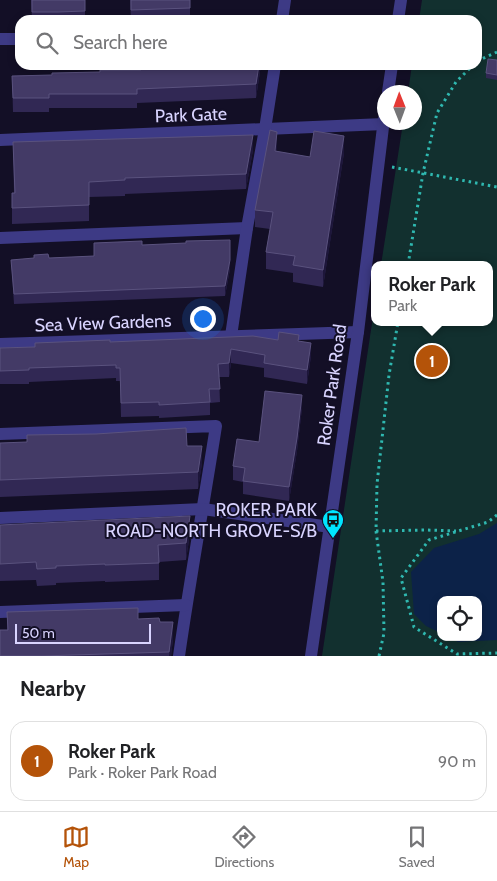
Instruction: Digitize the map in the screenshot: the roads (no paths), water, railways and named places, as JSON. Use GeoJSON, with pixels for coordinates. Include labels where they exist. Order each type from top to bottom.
{"type":"FeatureCollection","features":[{"type":"Feature","properties":{"kind":"street"},"geometry":{"type":"LineString","coordinates":[[282,15],[284,0]]}},
{"type":"Feature","properties":{"kind":"street"},"geometry":{"type":"LineString","coordinates":[[399,15],[401,0]]}},
{"type":"Feature","properties":{"kind":"street"},"geometry":{"type":"LineString","coordinates":[[0,39],[15,39]]}},
{"type":"Feature","properties":{"kind":"street"},"geometry":{"type":"LineString","coordinates":[[231,336],[247,228],[274,70]]}},
{"type":"Feature","properties":{"kind":"street"},"geometry":{"type":"LineString","coordinates":[[389,85],[391,70]]}},
{"type":"Feature","properties":{"kind":"street","name":"Park Gate"},"geometry":{"type":"LineString","coordinates":[[0,140],[265,129],[377,121]]}},
{"type":"Feature","properties":{"kind":"street","name":"Roker Park Road"},"geometry":{"type":"LineString","coordinates":[[311,656],[358,332],[383,130]]}},
{"type":"Feature","properties":{"kind":"street"},"geometry":{"type":"LineString","coordinates":[[0,238],[247,228]]}},
{"type":"Feature","properties":{"kind":"street","name":"Sea View Gardens"},"geometry":{"type":"LineString","coordinates":[[0,344],[358,332]]}},
{"type":"Feature","properties":{"kind":"street"},"geometry":{"type":"LineString","coordinates":[[0,434],[216,426],[179,656]]}},
{"type":"Feature","properties":{"kind":"street"},"geometry":{"type":"LineString","coordinates":[[0,518],[204,509],[330,527]]}},
{"type":"Feature","properties":{"kind":"street"},"geometry":{"type":"LineString","coordinates":[[0,612],[186,605]]}},
{"type":"Feature","properties":{"kind":"water"},"geometry":{"type":"Polygon","coordinates":[[[497,523],[497,640],[482,641],[482,596],[437,596],[437,631],[426,626],[414,614],[411,572],[434,548],[479,534],[497,523]]]}},
{"type":"Feature","properties":{"kind":"place","name":"Roker Park"},"geometry":{"type":"Point","coordinates":[432,361]}},
{"type":"Feature","properties":{"kind":"place","name":"ROKER PARK ROAD-NORTH GROVE-S/B"},"geometry":{"type":"Point","coordinates":[333,539]}}]}
